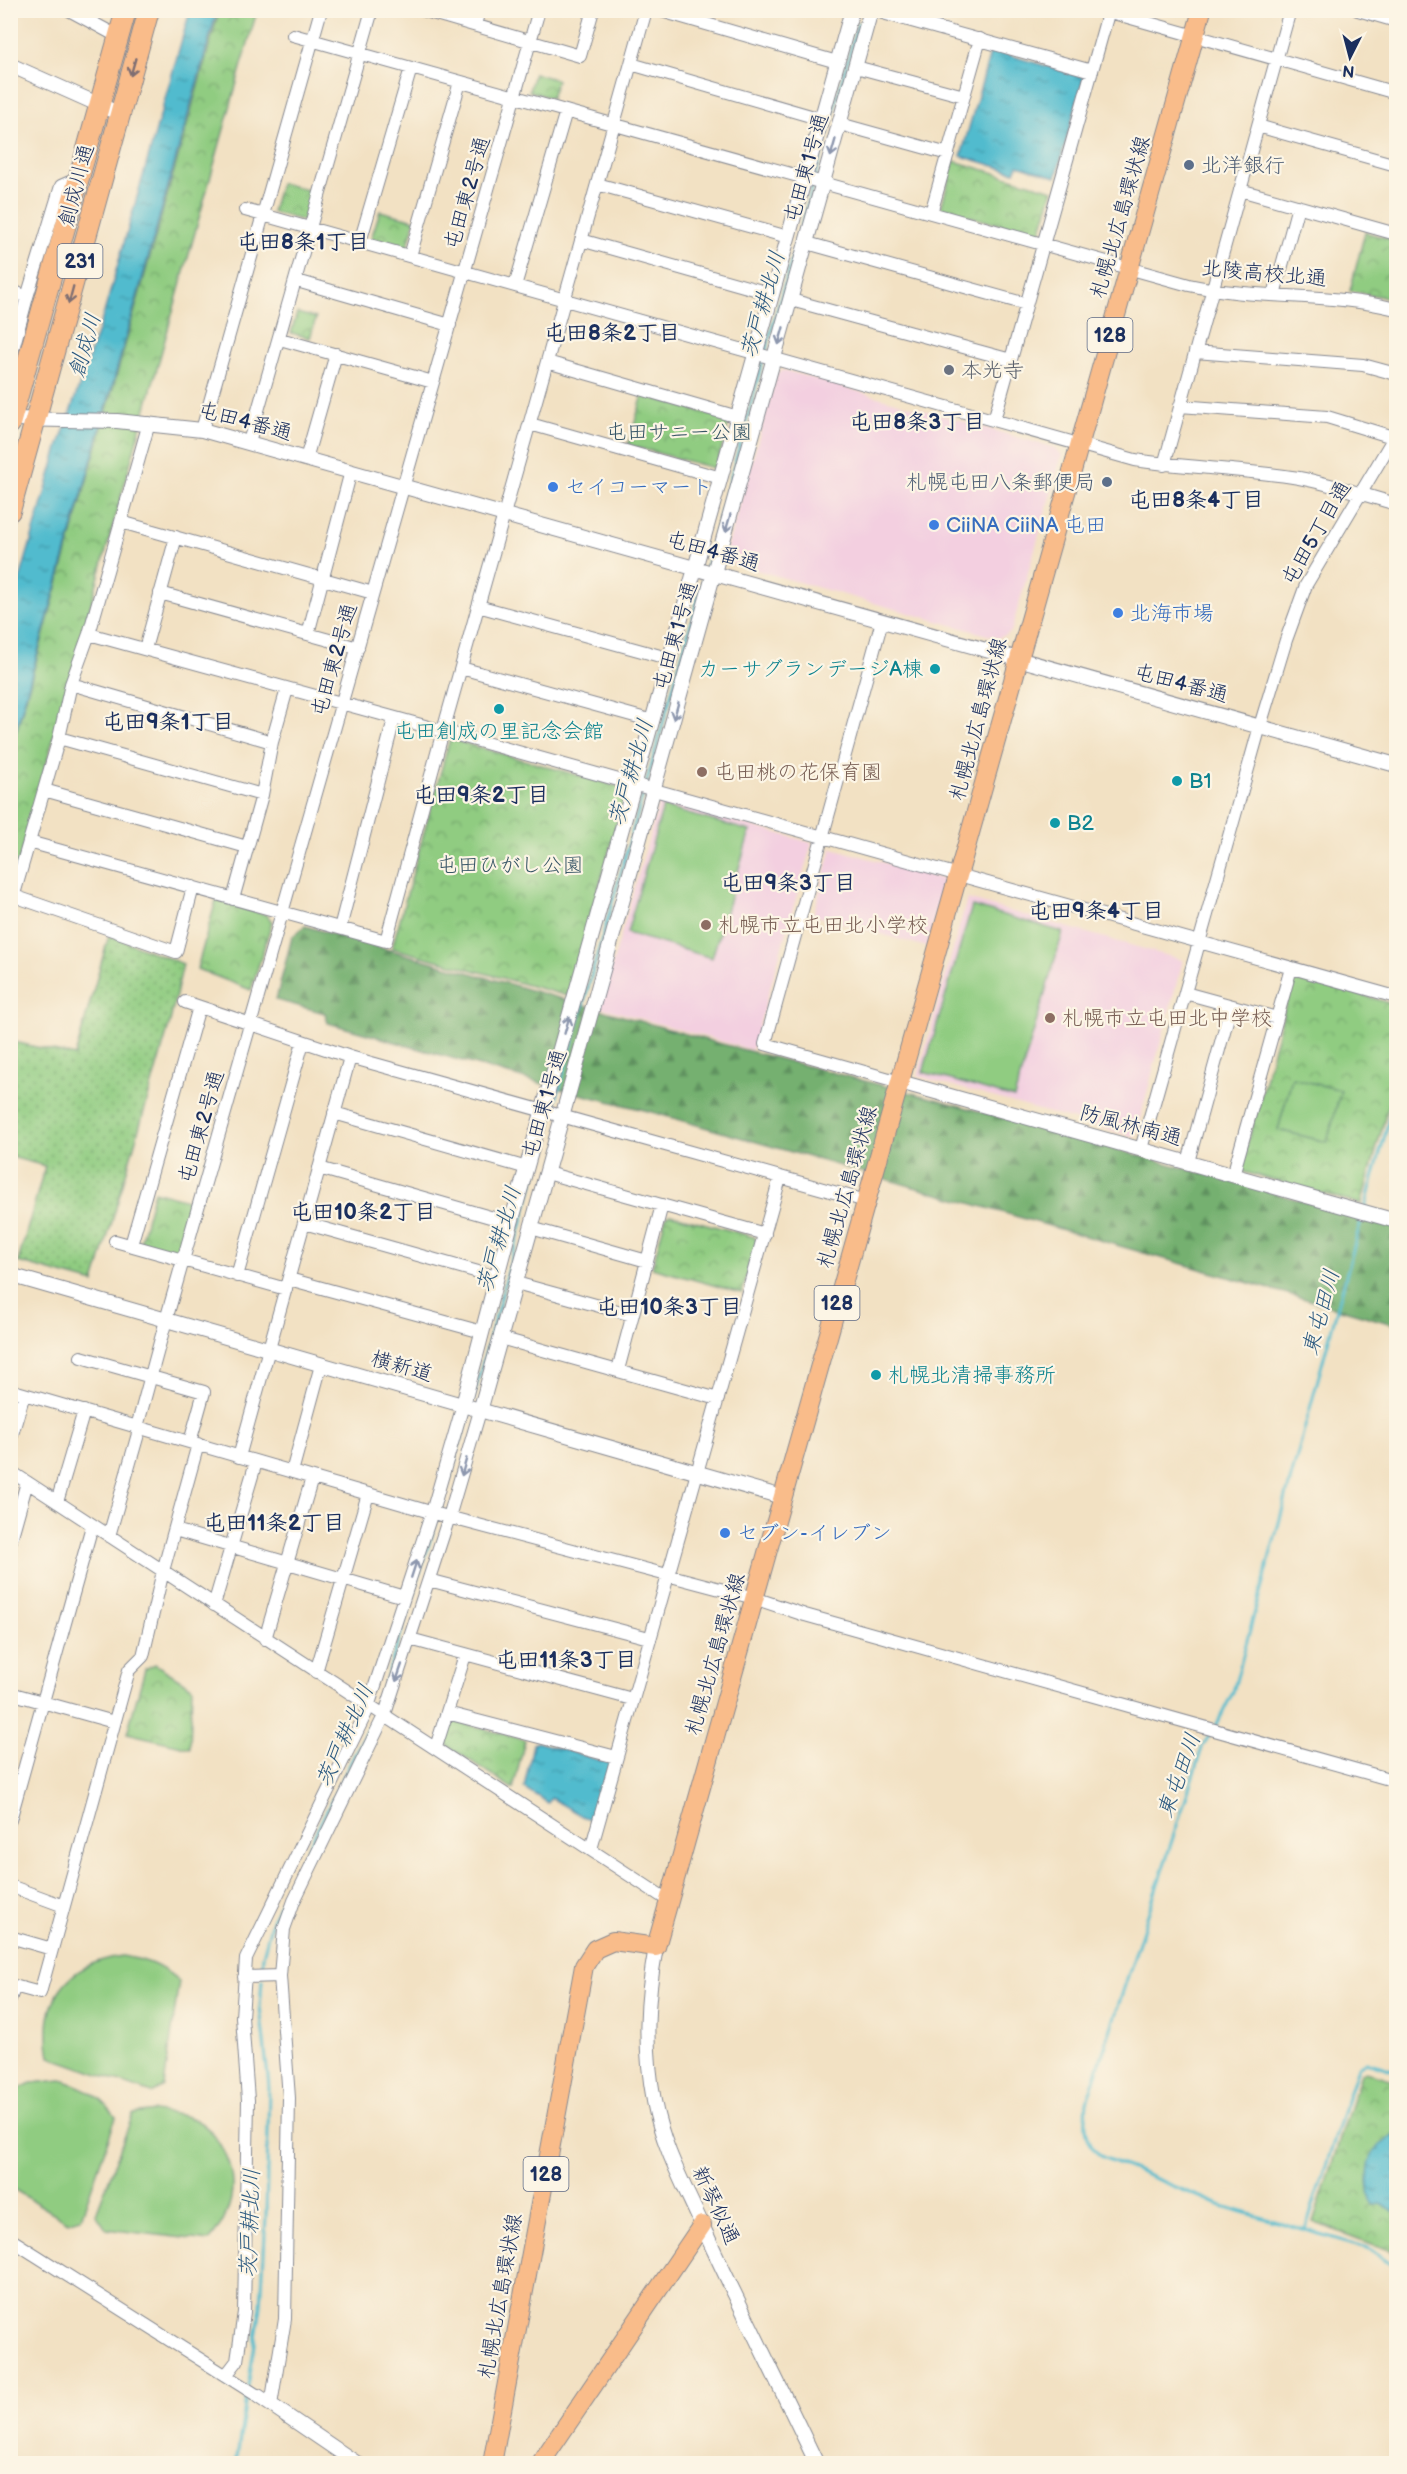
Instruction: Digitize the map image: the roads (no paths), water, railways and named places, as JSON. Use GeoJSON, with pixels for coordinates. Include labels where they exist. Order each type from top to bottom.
{"type":"FeatureCollection","features":[{"type":"Feature","properties":{"kind":"highway","name":"創成川通"},"geometry":{"type":"LineString","coordinates":[[11,420],[126,10]]}},
{"type":"Feature","properties":{"kind":"highway","name":"創成川通"},"geometry":{"type":"LineString","coordinates":[[10,511],[149,10]]}},
{"type":"Feature","properties":{"kind":"main road","name":"札幌北広島環状線"},"geometry":{"type":"LineString","coordinates":[[492,2463],[584,1966],[596,1949],[613,1941],[656,1947],[1017,659],[1202,10]]}},
{"type":"Feature","properties":{"kind":"main road"},"geometry":{"type":"LineString","coordinates":[[540,2463],[702,2225]]}},
{"type":"Feature","properties":{"kind":"street"},"geometry":{"type":"LineString","coordinates":[[69,10],[119,37]]}},
{"type":"Feature","properties":{"kind":"street"},"geometry":{"type":"LineString","coordinates":[[202,430],[321,10]]}},
{"type":"Feature","properties":{"kind":"street"},"geometry":{"type":"LineString","coordinates":[[249,442],[297,281],[372,10]]}},
{"type":"Feature","properties":{"kind":"street"},"geometry":{"type":"LineString","coordinates":[[475,25],[479,10]]}},
{"type":"Feature","properties":{"kind":"street","name":"屯田東2号通"},"geometry":{"type":"LineString","coordinates":[[109,1536],[138,1434],[166,1320],[539,10]]}},
{"type":"Feature","properties":{"kind":"street"},"geometry":{"type":"LineString","coordinates":[[425,11],[580,56],[593,10]]}},
{"type":"Feature","properties":{"kind":"street"},"geometry":{"type":"LineString","coordinates":[[29,842],[386,941],[646,10]]}},
{"type":"Feature","properties":{"kind":"street"},"geometry":{"type":"LineString","coordinates":[[658,10],[837,62]]}},
{"type":"Feature","properties":{"kind":"street","name":"屯田東1号通"},"geometry":{"type":"LineString","coordinates":[[471,1408],[500,1338],[546,1173],[552,1113],[645,787],[653,721],[670,659],[705,570],[721,478],[738,417],[791,300],[807,243],[821,120],[852,10]]}},
{"type":"Feature","properties":{"kind":"street"},"geometry":{"type":"LineString","coordinates":[[872,10],[1092,71]]}},
{"type":"Feature","properties":{"kind":"street","name":"屯田東1号通"},"geometry":{"type":"LineString","coordinates":[[471,1408],[482,1332],[496,1277],[527,1168],[552,1113],[645,787],[765,356],[772,294],[788,237],[840,124],[872,10]]}},
{"type":"Feature","properties":{"kind":"street"},"geometry":{"type":"LineString","coordinates":[[1164,465],[1290,10]]}},
{"type":"Feature","properties":{"kind":"street"},"geometry":{"type":"LineString","coordinates":[[1358,10],[1396,21]]}},
{"type":"Feature","properties":{"kind":"street"},"geometry":{"type":"LineString","coordinates":[[994,420],[1107,11],[1396,93]]}},
{"type":"Feature","properties":{"kind":"street","name":"北陵高校北通"},"geometry":{"type":"LineString","coordinates":[[293,35],[1211,290],[1348,300],[1396,309]]}},
{"type":"Feature","properties":{"kind":"street"},"geometry":{"type":"LineString","coordinates":[[931,213],[980,39]]}},
{"type":"Feature","properties":{"kind":"street"},"geometry":{"type":"LineString","coordinates":[[10,64],[120,114]]}},
{"type":"Feature","properties":{"kind":"street"},"geometry":{"type":"LineString","coordinates":[[631,64],[821,120]]}},
{"type":"Feature","properties":{"kind":"street"},"geometry":{"type":"LineString","coordinates":[[856,67],[964,96]]}},
{"type":"Feature","properties":{"kind":"street"},"geometry":{"type":"LineString","coordinates":[[360,242],[411,68]]}},
{"type":"Feature","properties":{"kind":"street"},"geometry":{"type":"LineString","coordinates":[[410,256],[460,82]]}},
{"type":"Feature","properties":{"kind":"street"},"geometry":{"type":"LineString","coordinates":[[515,286],[566,111]]}},
{"type":"Feature","properties":{"kind":"street"},"geometry":{"type":"LineString","coordinates":[[840,124],[948,154]]}},
{"type":"Feature","properties":{"kind":"street"},"geometry":{"type":"LineString","coordinates":[[1258,126],[1396,165]]}},
{"type":"Feature","properties":{"kind":"street"},"geometry":{"type":"LineString","coordinates":[[21,384],[10,361],[27,297],[61,186],[79,178]]}},
{"type":"Feature","properties":{"kind":"street"},"geometry":{"type":"LineString","coordinates":[[597,184],[788,237]]}},
{"type":"Feature","properties":{"kind":"street"},"geometry":{"type":"LineString","coordinates":[[1240,190],[1396,234]]}},
{"type":"Feature","properties":{"kind":"street"},"geometry":{"type":"LineString","coordinates":[[1274,296],[1298,206]]}},
{"type":"Feature","properties":{"kind":"street"},"geometry":{"type":"LineString","coordinates":[[245,210],[1135,460],[1301,479],[1396,504]]}},
{"type":"Feature","properties":{"kind":"street"},"geometry":{"type":"LineString","coordinates":[[581,240],[772,294]]}},
{"type":"Feature","properties":{"kind":"street"},"geometry":{"type":"LineString","coordinates":[[807,243],[1026,304]]}},
{"type":"Feature","properties":{"kind":"street"},"geometry":{"type":"LineString","coordinates":[[297,281],[450,325]]}},
{"type":"Feature","properties":{"kind":"street"},"geometry":{"type":"LineString","coordinates":[[10,290],[27,297]]}},
{"type":"Feature","properties":{"kind":"street"},"geometry":{"type":"LineString","coordinates":[[791,300],[1011,360]]}},
{"type":"Feature","properties":{"kind":"street"},"geometry":{"type":"LineString","coordinates":[[279,339],[433,382]]}},
{"type":"Feature","properties":{"kind":"street"},"geometry":{"type":"LineString","coordinates":[[1195,352],[1363,365],[1396,375]]}},
{"type":"Feature","properties":{"kind":"street"},"geometry":{"type":"LineString","coordinates":[[306,459],[336,354]]}},
{"type":"Feature","properties":{"kind":"street"},"geometry":{"type":"LineString","coordinates":[[547,362],[738,417]]}},
{"type":"Feature","properties":{"kind":"street"},"geometry":{"type":"LineString","coordinates":[[1180,406],[1327,417],[1396,436]]}},
{"type":"Feature","properties":{"kind":"street","name":"屯田4番通"},"geometry":{"type":"LineString","coordinates":[[11,420],[115,421],[202,430],[1396,765]]}},
{"type":"Feature","properties":{"kind":"street"},"geometry":{"type":"LineString","coordinates":[[149,423],[89,634],[71,684],[59,738],[12,902],[176,952],[193,887]]}},
{"type":"Feature","properties":{"kind":"street"},"geometry":{"type":"LineString","coordinates":[[530,424],[721,478]]}},
{"type":"Feature","properties":{"kind":"street","name":"屯田5丁目通"},"geometry":{"type":"LineString","coordinates":[[1140,1149],[1286,640],[1306,585],[1396,436]]}},
{"type":"Feature","properties":{"kind":"street"},"geometry":{"type":"LineString","coordinates":[[308,634],[351,471]]}},
{"type":"Feature","properties":{"kind":"street"},"geometry":{"type":"LineString","coordinates":[[121,522],[373,593]]}},
{"type":"Feature","properties":{"kind":"street"},"geometry":{"type":"LineString","coordinates":[[145,649],[176,537]]}},
{"type":"Feature","properties":{"kind":"street"},"geometry":{"type":"LineString","coordinates":[[160,593],[358,648]]}},
{"type":"Feature","properties":{"kind":"street"},"geometry":{"type":"LineString","coordinates":[[478,606],[670,659]]}},
{"type":"Feature","properties":{"kind":"street"},"geometry":{"type":"LineString","coordinates":[[882,621],[765,1044],[900,1082]]}},
{"type":"Feature","properties":{"kind":"street"},"geometry":{"type":"LineString","coordinates":[[89,634],[958,874],[1396,998]]}},
{"type":"Feature","properties":{"kind":"street"},"geometry":{"type":"LineString","coordinates":[[461,668],[653,721]]}},
{"type":"Feature","properties":{"kind":"street"},"geometry":{"type":"LineString","coordinates":[[71,684],[272,742]]}},
{"type":"Feature","properties":{"kind":"street"},"geometry":{"type":"LineString","coordinates":[[233,898],[262,795],[272,742],[287,689]]}},
{"type":"Feature","properties":{"kind":"street"},"geometry":{"type":"LineString","coordinates":[[340,928],[394,719]]}},
{"type":"Feature","properties":{"kind":"street"},"geometry":{"type":"LineString","coordinates":[[59,738],[262,795]]}},
{"type":"Feature","properties":{"kind":"street"},"geometry":{"type":"LineString","coordinates":[[44,790],[248,848]]}},
{"type":"Feature","properties":{"kind":"street"},"geometry":{"type":"LineString","coordinates":[[1233,1175],[1291,968]]}},
{"type":"Feature","properties":{"kind":"street"},"geometry":{"type":"LineString","coordinates":[[1185,993],[1277,1018]]}},
{"type":"Feature","properties":{"kind":"street"},"geometry":{"type":"LineString","coordinates":[[185,1002],[350,1057],[866,1201]]}},
{"type":"Feature","properties":{"kind":"street"},"geometry":{"type":"LineString","coordinates":[[1188,1162],[1231,1006]]}},
{"type":"Feature","properties":{"kind":"street"},"geometry":{"type":"LineString","coordinates":[[131,1245],[199,1007]]}},
{"type":"Feature","properties":{"kind":"street"},"geometry":{"type":"LineString","coordinates":[[237,1275],[303,1042]]}},
{"type":"Feature","properties":{"kind":"street"},"geometry":{"type":"LineString","coordinates":[[239,1457],[350,1057]]}},
{"type":"Feature","properties":{"kind":"street","name":"防風林南通"},"geometry":{"type":"LineString","coordinates":[[900,1082],[1396,1221]]}},
{"type":"Feature","properties":{"kind":"street"},"geometry":{"type":"LineString","coordinates":[[334,1113],[527,1168]]}},
{"type":"Feature","properties":{"kind":"street"},"geometry":{"type":"LineString","coordinates":[[319,1168],[511,1222]]}},
{"type":"Feature","properties":{"kind":"street"},"geometry":{"type":"LineString","coordinates":[[546,1173],[765,1234]]}},
{"type":"Feature","properties":{"kind":"street"},"geometry":{"type":"LineString","coordinates":[[591,1850],[780,1178]]}},
{"type":"Feature","properties":{"kind":"street"},"geometry":{"type":"LineString","coordinates":[[618,1370],[662,1205]]}},
{"type":"Feature","properties":{"kind":"street"},"geometry":{"type":"LineString","coordinates":[[304,1223],[496,1277]]}},
{"type":"Feature","properties":{"kind":"street"},"geometry":{"type":"LineString","coordinates":[[531,1228],[647,1261]]}},
{"type":"Feature","properties":{"kind":"street"},"geometry":{"type":"LineString","coordinates":[[115,1241],[237,1275],[287,1284],[482,1332]]}},
{"type":"Feature","properties":{"kind":"street","name":"横新道"},"geometry":{"type":"LineString","coordinates":[[10,1275],[783,1497]]}},
{"type":"Feature","properties":{"kind":"street"},"geometry":{"type":"LineString","coordinates":[[516,1283],[632,1315]]}},
{"type":"Feature","properties":{"kind":"street"},"geometry":{"type":"LineString","coordinates":[[500,1338],[718,1399]]}},
{"type":"Feature","properties":{"kind":"street"},"geometry":{"type":"LineString","coordinates":[[12,1990],[40,1993],[129,1670],[143,1656],[175,1530],[204,1392],[81,1357]]}},
{"type":"Feature","properties":{"kind":"street"},"geometry":{"type":"LineString","coordinates":[[292,1472],[321,1365]]}},
{"type":"Feature","properties":{"kind":"street"},"geometry":{"type":"LineString","coordinates":[[10,1390],[368,1494],[754,1598],[817,1618],[1396,1781]]}},
{"type":"Feature","properties":{"kind":"street"},"geometry":{"type":"LineString","coordinates":[[10,1441],[24,1394]]}},
{"type":"Feature","properties":{"kind":"street"},"geometry":{"type":"LineString","coordinates":[[271,2404],[285,2307],[289,2098],[262,1976],[246,1959],[318,1831],[410,1639],[429,1580],[440,1514],[471,1408]]}},
{"type":"Feature","properties":{"kind":"street"},"geometry":{"type":"LineString","coordinates":[[227,2374],[237,2361],[244,2312],[248,2100],[242,2017],[284,1929],[318,1831],[377,1709],[404,1597],[440,1514],[471,1408]]}},
{"type":"Feature","properties":{"kind":"street"},"geometry":{"type":"LineString","coordinates":[[57,1502],[84,1412]]}},
{"type":"Feature","properties":{"kind":"street"},"geometry":{"type":"LineString","coordinates":[[214,1605],[256,1462]]}},
{"type":"Feature","properties":{"kind":"street"},"geometry":{"type":"LineString","coordinates":[[10,1471],[669,1901]]}},
{"type":"Feature","properties":{"kind":"street"},"geometry":{"type":"LineString","coordinates":[[266,1639],[312,1478]]}},
{"type":"Feature","properties":{"kind":"street"},"geometry":{"type":"LineString","coordinates":[[10,1543],[27,1482]]}},
{"type":"Feature","properties":{"kind":"street"},"geometry":{"type":"LineString","coordinates":[[316,1672],[368,1494]]}},
{"type":"Feature","properties":{"kind":"street"},"geometry":{"type":"LineString","coordinates":[[10,1820],[92,1526]]}},
{"type":"Feature","properties":{"kind":"street"},"geometry":{"type":"LineString","coordinates":[[175,1530],[404,1597]]}},
{"type":"Feature","properties":{"kind":"street"},"geometry":{"type":"LineString","coordinates":[[429,1580],[650,1638]]}},
{"type":"Feature","properties":{"kind":"street"},"geometry":{"type":"LineString","coordinates":[[410,1639],[632,1699]]}},
{"type":"Feature","properties":{"kind":"street"},"geometry":{"type":"LineString","coordinates":[[436,1747],[465,1655]]}},
{"type":"Feature","properties":{"kind":"street"},"geometry":{"type":"LineString","coordinates":[[10,1693],[114,1722]]}},
{"type":"Feature","properties":{"kind":"street"},"geometry":{"type":"LineString","coordinates":[[447,1713],[616,1757]]}},
{"type":"Feature","properties":{"kind":"street"},"geometry":{"type":"LineString","coordinates":[[10,1886],[64,1906]]}},
{"type":"Feature","properties":{"kind":"street"},"geometry":{"type":"LineString","coordinates":[[10,1937],[52,1949]]}},
{"type":"Feature","properties":{"kind":"street","name":"新琴似通"},"geometry":{"type":"LineString","coordinates":[[656,1947],[647,1994],[648,2061],[655,2104],[680,2178],[818,2463]]}},
{"type":"Feature","properties":{"kind":"street"},"geometry":{"type":"LineString","coordinates":[[10,2240],[227,2374],[358,2463]]}},
{"type":"Feature","properties":{"kind":"water"},"geometry":{"type":"Polygon","coordinates":[[[190,11],[217,11],[11,748],[11,610],[58,448],[104,313],[190,11]]]}},
{"type":"Feature","properties":{"kind":"water"},"geometry":{"type":"Polygon","coordinates":[[[991,50],[1084,77],[1056,177],[1018,165],[1015,172],[961,156],[991,50]]]}},
{"type":"Feature","properties":{"kind":"water"},"geometry":{"type":"Polygon","coordinates":[[[537,1742],[609,1763],[592,1822],[551,1798],[548,1803],[524,1788],[533,1744],[537,1742]]]}},
{"type":"Feature","properties":{"kind":"water"},"geometry":{"type":"Polygon","coordinates":[[[1396,2133],[1396,2212],[1382,2204],[1373,2205],[1368,2178],[1371,2157],[1375,2149],[1396,2133]]]}},
{"type":"Feature","properties":{"kind":"waterway","name":"茨戸耕北川"},"geometry":{"type":"LineString","coordinates":[[815,177],[858,23]]}},
{"type":"Feature","properties":{"kind":"waterway","name":"茨戸耕北川"},"geometry":{"type":"LineString","coordinates":[[765,353],[813,184]]}},
{"type":"Feature","properties":{"kind":"waterway","name":"茨戸耕北川"},"geometry":{"type":"LineString","coordinates":[[706,568],[763,360]]}},
{"type":"Feature","properties":{"kind":"waterway","name":"茨戸耕北川"},"geometry":{"type":"LineString","coordinates":[[646,784],[705,574]]}},
{"type":"Feature","properties":{"kind":"waterway","name":"茨戸耕北川"},"geometry":{"type":"LineString","coordinates":[[553,1110],[644,791]]}},
{"type":"Feature","properties":{"kind":"waterway","name":"東屯田川"},"geometry":{"type":"LineString","coordinates":[[1365,1208],[1396,1094]]}},
{"type":"Feature","properties":{"kind":"waterway","name":"茨戸耕北川"},"geometry":{"type":"LineString","coordinates":[[472,1402],[551,1117]]}},
{"type":"Feature","properties":{"kind":"waterway","name":"東屯田川"},"geometry":{"type":"LineString","coordinates":[[1216,1726],[1233,1692],[1362,1217]]}},
{"type":"Feature","properties":{"kind":"waterway","name":"茨戸耕北川"},"geometry":{"type":"LineString","coordinates":[[439,1511],[469,1411]]}},
{"type":"Feature","properties":{"kind":"waterway","name":"茨戸耕北川"},"geometry":{"type":"LineString","coordinates":[[378,1706],[437,1518]]}},
{"type":"Feature","properties":{"kind":"waterway","name":"茨戸耕北川"},"geometry":{"type":"LineString","coordinates":[[262,1974],[263,1956],[272,1920],[376,1712]]}},
{"type":"Feature","properties":{"kind":"waterway","name":"東屯田川"},"geometry":{"type":"LineString","coordinates":[[1212,1732],[1203,1745],[1087,2102],[1086,2131],[1088,2137],[1094,2150],[1100,2156],[1222,2206],[1368,2248],[1396,2268]]}},
{"type":"Feature","properties":{"kind":"waterway","name":"茨戸耕北川"},"geometry":{"type":"LineString","coordinates":[[248,2386],[261,2307],[266,2217],[269,2086],[260,2007],[262,1980]]}},
{"type":"Feature","properties":{"kind":"waterway"},"geometry":{"type":"LineString","coordinates":[[1305,2230],[1358,2067],[1366,2062],[1396,2071]]}},
{"type":"Feature","properties":{"kind":"waterway","name":"茨戸耕北川"},"geometry":{"type":"LineString","coordinates":[[236,2464],[247,2392]]}},
{"type":"Feature","properties":{"kind":"place","name":"北洋銀行"},"geometry":{"type":"Point","coordinates":[1189,165]}},
{"type":"Feature","properties":{"kind":"place","name":"本光寺"},"geometry":{"type":"Point","coordinates":[949,370]}},
{"type":"Feature","properties":{"kind":"place","name":"札幌屯田八条郵便局"},"geometry":{"type":"Point","coordinates":[1107,482]}},
{"type":"Feature","properties":{"kind":"place","name":"セイコーマート"},"geometry":{"type":"Point","coordinates":[553,487]}},
{"type":"Feature","properties":{"kind":"place","name":"CiiNA CiiNA 屯田"},"geometry":{"type":"Point","coordinates":[934,525]}},
{"type":"Feature","properties":{"kind":"place","name":"北海市場"},"geometry":{"type":"Point","coordinates":[1118,613]}},
{"type":"Feature","properties":{"kind":"place","name":"カーサグランデージA棟"},"geometry":{"type":"Point","coordinates":[935,669]}},
{"type":"Feature","properties":{"kind":"place","name":"屯田創成の里記念会館"},"geometry":{"type":"Point","coordinates":[499,709]}},
{"type":"Feature","properties":{"kind":"place","name":"屯田桃の花保育園"},"geometry":{"type":"Point","coordinates":[702,772]}},
{"type":"Feature","properties":{"kind":"place","name":"B1"},"geometry":{"type":"Point","coordinates":[1177,781]}},
{"type":"Feature","properties":{"kind":"place","name":"B2"},"geometry":{"type":"Point","coordinates":[1055,823]}},
{"type":"Feature","properties":{"kind":"place","name":"札幌市立屯田北小学校"},"geometry":{"type":"Point","coordinates":[706,925]}},
{"type":"Feature","properties":{"kind":"place","name":"札幌市立屯田北中学校"},"geometry":{"type":"Point","coordinates":[1050,1018]}},
{"type":"Feature","properties":{"kind":"place","name":"札幌北清掃事務所"},"geometry":{"type":"Point","coordinates":[876,1375]}},
{"type":"Feature","properties":{"kind":"place","name":"セブン-イレブン"},"geometry":{"type":"Point","coordinates":[725,1533]}},
{"type":"Feature","properties":{"kind":"district","name":"屯田8条1丁目"},"geometry":{"type":"Point","coordinates":[303,241]}},
{"type":"Feature","properties":{"kind":"district","name":"屯田8条2丁目"},"geometry":{"type":"Point","coordinates":[612,332]}},
{"type":"Feature","properties":{"kind":"district","name":"屯田8条3丁目"},"geometry":{"type":"Point","coordinates":[917,421]}},
{"type":"Feature","properties":{"kind":"district","name":"屯田8条4丁目"},"geometry":{"type":"Point","coordinates":[1196,499]}},
{"type":"Feature","properties":{"kind":"district","name":"屯田9条1丁目"},"geometry":{"type":"Point","coordinates":[168,721]}},
{"type":"Feature","properties":{"kind":"district","name":"屯田9条2丁目"},"geometry":{"type":"Point","coordinates":[481,794]}},
{"type":"Feature","properties":{"kind":"district","name":"屯田9条3丁目"},"geometry":{"type":"Point","coordinates":[788,882]}},
{"type":"Feature","properties":{"kind":"district","name":"屯田9条4丁目"},"geometry":{"type":"Point","coordinates":[1096,910]}},
{"type":"Feature","properties":{"kind":"district","name":"屯田10条2丁目"},"geometry":{"type":"Point","coordinates":[363,1211]}},
{"type":"Feature","properties":{"kind":"district","name":"屯田10条3丁目"},"geometry":{"type":"Point","coordinates":[669,1306]}},
{"type":"Feature","properties":{"kind":"district","name":"屯田11条2丁目"},"geometry":{"type":"Point","coordinates":[274,1522]}},
{"type":"Feature","properties":{"kind":"district","name":"屯田11条3丁目"},"geometry":{"type":"Point","coordinates":[566,1659]}},
{"type":"Feature","properties":{"kind":"water label","name":"創成川"},"geometry":{"type":"Point","coordinates":[84,345]}},
{"type":"Feature","properties":{"kind":"park label","name":"屯田サニー公園"},"geometry":{"type":"Point","coordinates":[679,432]}},
{"type":"Feature","properties":{"kind":"park label","name":"屯田ひがし公園"},"geometry":{"type":"Point","coordinates":[510,865]}}]}
